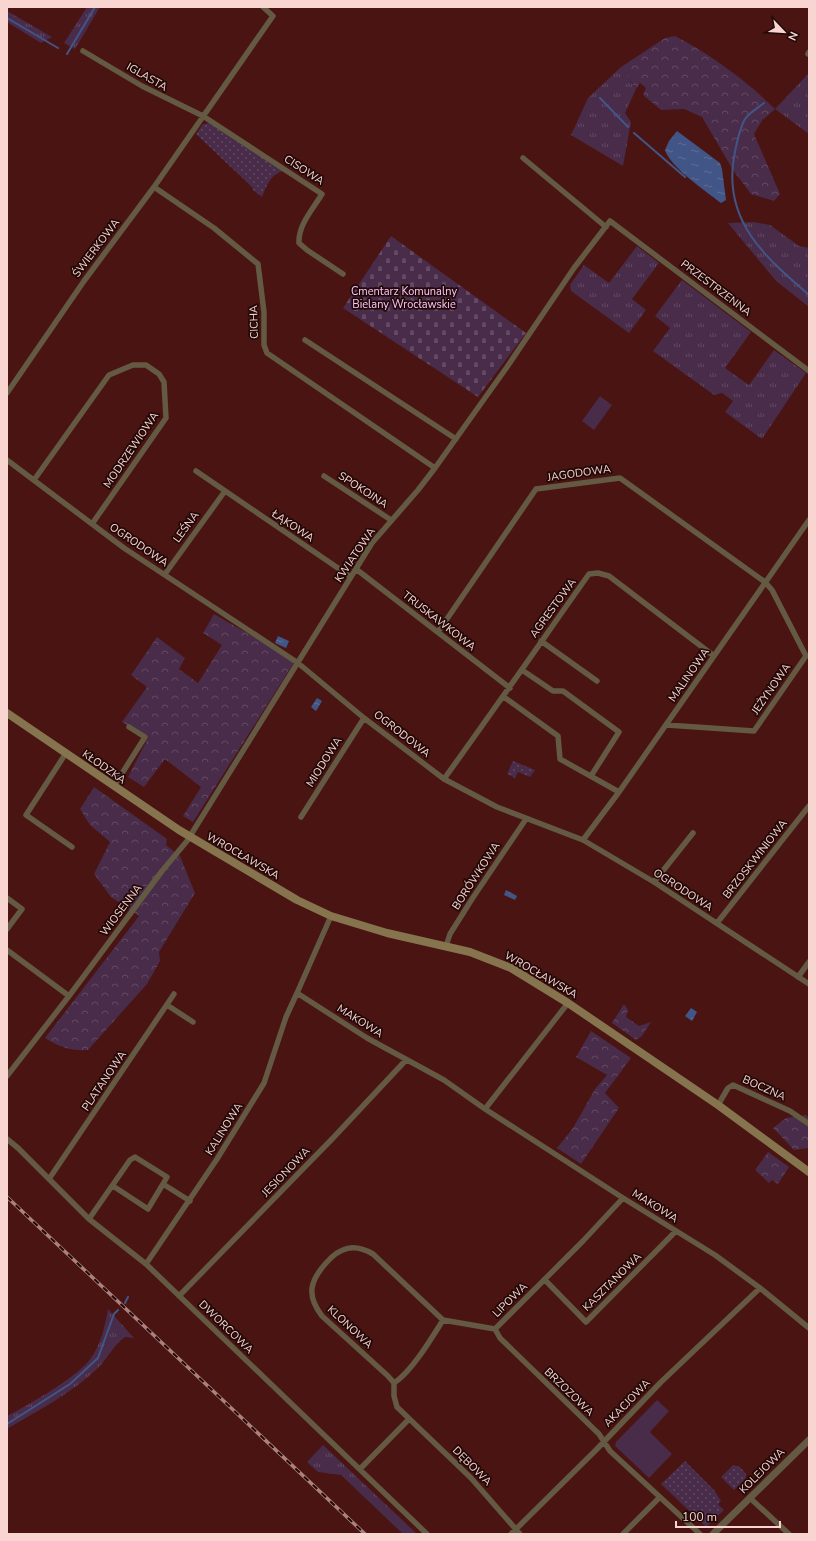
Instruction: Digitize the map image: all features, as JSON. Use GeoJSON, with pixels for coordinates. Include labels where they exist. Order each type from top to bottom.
{"type":"FeatureCollection","features":[{"type":"Feature","properties":{"kind":"main road","name":"KŁODZKA"},"geometry":{"type":"LineString","coordinates":[[7,714],[189,837]]}},
{"type":"Feature","properties":{"kind":"main road","name":"WROCŁAWSKA"},"geometry":{"type":"LineString","coordinates":[[189,837],[297,900],[331,916],[387,933],[446,946],[490,959],[511,968],[568,1003],[718,1105],[809,1172]]}},
{"type":"Feature","properties":{"kind":"street","name":"ŚWIERKOWA"},"geometry":{"type":"LineString","coordinates":[[7,393],[84,281],[154,187],[273,16],[263,7]]}},
{"type":"Feature","properties":{"kind":"street","name":"IGLASTA"},"geometry":{"type":"LineString","coordinates":[[84,50],[142,86],[203,116]]}},
{"type":"Feature","properties":{"kind":"street","name":"CISOWA"},"geometry":{"type":"LineString","coordinates":[[203,116],[322,194],[305,221],[299,237],[300,243],[307,250],[343,274]]}},
{"type":"Feature","properties":{"kind":"street"},"geometry":{"type":"LineString","coordinates":[[523,158],[606,227]]}},
{"type":"Feature","properties":{"kind":"street","name":"CICHA"},"geometry":{"type":"LineString","coordinates":[[154,187],[214,228],[258,264],[264,312],[264,345],[267,353],[435,468]]}},
{"type":"Feature","properties":{"kind":"street","name":"KWIATOWA"},"geometry":{"type":"LineString","coordinates":[[189,837],[372,543],[435,468],[510,363],[555,296],[610,221]]}},
{"type":"Feature","properties":{"kind":"street","name":"PRZESTRZENNA"},"geometry":{"type":"LineString","coordinates":[[610,221],[809,372]]}},
{"type":"Feature","properties":{"kind":"street"},"geometry":{"type":"LineString","coordinates":[[305,340],[456,439]]}},
{"type":"Feature","properties":{"kind":"street","name":"MODRZEWIOWA"},"geometry":{"type":"LineString","coordinates":[[34,480],[109,375],[133,365],[146,366],[159,374],[164,382],[166,418],[92,524]]}},
{"type":"Feature","properties":{"kind":"street","name":"OGRODOWA"},"geometry":{"type":"LineString","coordinates":[[7,460],[124,548],[228,616],[268,645],[298,663],[364,718],[444,779],[472,794],[526,818],[583,840],[654,882],[809,984]]}},
{"type":"Feature","properties":{"kind":"street","name":"ŁĄKOWA"},"geometry":{"type":"LineString","coordinates":[[196,471],[351,577]]}},
{"type":"Feature","properties":{"kind":"street","name":"SPOKOJNA"},"geometry":{"type":"LineString","coordinates":[[324,476],[391,520]]}},
{"type":"Feature","properties":{"kind":"street","name":"JAGODOWA"},"geometry":{"type":"LineString","coordinates":[[438,632],[536,489],[620,478],[765,582]]}},
{"type":"Feature","properties":{"kind":"street","name":"LEŚNA"},"geometry":{"type":"LineString","coordinates":[[165,574],[224,491]]}},
{"type":"Feature","properties":{"kind":"street","name":"MALINOWA"},"geometry":{"type":"LineString","coordinates":[[583,840],[620,792],[809,520]]}},
{"type":"Feature","properties":{"kind":"street","name":"TRUSKAWKOWA"},"geometry":{"type":"LineString","coordinates":[[356,569],[510,688]]}},
{"type":"Feature","properties":{"kind":"street","name":"AGRESTOWA"},"geometry":{"type":"LineString","coordinates":[[444,779],[504,697],[541,641],[589,574],[598,573],[608,576],[714,656]]}},
{"type":"Feature","properties":{"kind":"street","name":"JEŻYNOWA"},"geometry":{"type":"LineString","coordinates":[[667,725],[754,731],[806,656],[772,590],[765,582]]}},
{"type":"Feature","properties":{"kind":"street"},"geometry":{"type":"LineString","coordinates":[[541,641],[597,681]]}},
{"type":"Feature","properties":{"kind":"street"},"geometry":{"type":"LineString","coordinates":[[522,670],[553,691],[563,691],[619,732],[591,776]]}},
{"type":"Feature","properties":{"kind":"street"},"geometry":{"type":"LineString","coordinates":[[504,697],[558,736],[560,759],[620,792]]}},
{"type":"Feature","properties":{"kind":"street","name":"MIODOWA"},"geometry":{"type":"LineString","coordinates":[[301,817],[364,718]]}},
{"type":"Feature","properties":{"kind":"street"},"geometry":{"type":"LineString","coordinates":[[114,786],[145,737],[129,727]]}},
{"type":"Feature","properties":{"kind":"street"},"geometry":{"type":"LineString","coordinates":[[66,753],[26,815],[72,847]]}},
{"type":"Feature","properties":{"kind":"street","name":"BRZOSKWINIOWA"},"geometry":{"type":"LineString","coordinates":[[717,923],[809,806]]}},
{"type":"Feature","properties":{"kind":"street","name":"BORÓWKOWA"},"geometry":{"type":"LineString","coordinates":[[446,946],[453,929],[526,818]]}},
{"type":"Feature","properties":{"kind":"street"},"geometry":{"type":"LineString","coordinates":[[654,882],[693,832]]}},
{"type":"Feature","properties":{"kind":"street","name":"WIOSENNA"},"geometry":{"type":"LineString","coordinates":[[7,1076],[189,837]]}},
{"type":"Feature","properties":{"kind":"street"},"geometry":{"type":"LineString","coordinates":[[7,898],[22,909],[7,929]]}},
{"type":"Feature","properties":{"kind":"street"},"geometry":{"type":"LineString","coordinates":[[297,993],[331,916]]}},
{"type":"Feature","properties":{"kind":"street"},"geometry":{"type":"LineString","coordinates":[[7,950],[69,996]]}},
{"type":"Feature","properties":{"kind":"street"},"geometry":{"type":"LineString","coordinates":[[798,977],[809,962]]}},
{"type":"Feature","properties":{"kind":"street","name":"MAKOWA"},"geometry":{"type":"LineString","coordinates":[[297,993],[367,1038],[444,1080],[485,1109],[715,1255],[760,1288],[809,1328]]}},
{"type":"Feature","properties":{"kind":"street","name":"KALINOWA"},"geometry":{"type":"LineString","coordinates":[[146,1264],[190,1201],[235,1132],[264,1083],[286,1017],[297,993]]}},
{"type":"Feature","properties":{"kind":"street","name":"PLATANOWA"},"geometry":{"type":"LineString","coordinates":[[49,1179],[174,994]]}},
{"type":"Feature","properties":{"kind":"street"},"geometry":{"type":"LineString","coordinates":[[485,1109],[568,1003]]}},
{"type":"Feature","properties":{"kind":"street"},"geometry":{"type":"LineString","coordinates":[[166,1005],[192,1022]]}},
{"type":"Feature","properties":{"kind":"street","name":"JESIONOWA"},"geometry":{"type":"LineString","coordinates":[[179,1296],[339,1132],[406,1060]]}},
{"type":"Feature","properties":{"kind":"street","name":"BOCZNA"},"geometry":{"type":"LineString","coordinates":[[718,1105],[728,1088],[732,1085],[790,1111],[809,1124]]}},
{"type":"Feature","properties":{"kind":"street","name":"DWORCOWA"},"geometry":{"type":"LineString","coordinates":[[7,1139],[18,1148],[89,1219],[146,1264],[427,1534]]}},
{"type":"Feature","properties":{"kind":"street"},"geometry":{"type":"LineString","coordinates":[[89,1219],[130,1160],[135,1157],[168,1177],[148,1209],[113,1186]]}},
{"type":"Feature","properties":{"kind":"street"},"geometry":{"type":"LineString","coordinates":[[163,1184],[190,1201]]}},
{"type":"Feature","properties":{"kind":"street","name":"LIPOWA"},"geometry":{"type":"LineString","coordinates":[[442,1320],[495,1329],[545,1280],[618,1205],[623,1198]]}},
{"type":"Feature","properties":{"kind":"street","name":"KASZTANOWA"},"geometry":{"type":"LineString","coordinates":[[545,1280],[586,1322],[676,1231]]}},
{"type":"Feature","properties":{"kind":"street","name":"KLONOWA"},"geometry":{"type":"LineString","coordinates":[[394,1383],[322,1316],[315,1307],[312,1298],[312,1284],[317,1273],[331,1257],[342,1249],[367,1250],[442,1320]]}},
{"type":"Feature","properties":{"kind":"street","name":"AKACJOWA"},"geometry":{"type":"LineString","coordinates":[[515,1533],[661,1382],[760,1288]]}},
{"type":"Feature","properties":{"kind":"street"},"geometry":{"type":"LineString","coordinates":[[360,1469],[407,1418],[397,1407],[394,1396],[394,1383],[410,1367],[427,1346],[442,1320]]}},
{"type":"Feature","properties":{"kind":"street","name":"BRZOZOWA"},"geometry":{"type":"LineString","coordinates":[[495,1329],[500,1338],[599,1434],[610,1451],[700,1534]]}},
{"type":"Feature","properties":{"kind":"street","name":"DĘBOWA"},"geometry":{"type":"LineString","coordinates":[[407,1418],[471,1478],[506,1517],[515,1533]]}},
{"type":"Feature","properties":{"kind":"street","name":"KOLEJOWA"},"geometry":{"type":"LineString","coordinates":[[714,1534],[809,1440]]}},
{"type":"Feature","properties":{"kind":"street"},"geometry":{"type":"LineString","coordinates":[[623,1534],[660,1497]]}},
{"type":"Feature","properties":{"kind":"street"},"geometry":{"type":"LineString","coordinates":[[750,1498],[789,1534]]}},
{"type":"Feature","properties":{"kind":"green space"},"geometry":{"type":"Polygon","coordinates":[[[87,7],[100,7],[75,49],[64,43],[87,7]]]}},
{"type":"Feature","properties":{"kind":"green space"},"geometry":{"type":"Polygon","coordinates":[[[7,11],[52,37],[41,43],[7,22],[7,11]]]}},
{"type":"Feature","properties":{"kind":"green space"},"geometry":{"type":"Polygon","coordinates":[[[675,36],[728,69],[775,109],[763,119],[754,134],[780,194],[774,201],[751,194],[733,170],[702,117],[684,109],[661,110],[643,95],[646,88],[640,83],[636,89],[621,67],[665,38],[675,36]]]}},
{"type":"Feature","properties":{"kind":"green space"},"geometry":{"type":"Polygon","coordinates":[[[621,67],[636,89],[625,113],[631,122],[623,166],[571,135],[588,98],[621,67]]]}},
{"type":"Feature","properties":{"kind":"green space"},"geometry":{"type":"Polygon","coordinates":[[[809,73],[809,134],[775,109],[809,73]]]}},
{"type":"Feature","properties":{"kind":"green space"},"geometry":{"type":"Polygon","coordinates":[[[210,123],[283,171],[272,178],[262,197],[196,134],[203,124],[210,123]]]}},
{"type":"Feature","properties":{"kind":"green space"},"geometry":{"type":"Polygon","coordinates":[[[754,222],[770,225],[799,246],[809,248],[809,307],[776,281],[728,223],[754,222]]]}},
{"type":"Feature","properties":{"kind":"green space","name":"Cmentarz Komunalny Bielany Wrocławskie"},"geometry":{"type":"Polygon","coordinates":[[[391,236],[526,333],[478,397],[343,308],[391,236]]]}},
{"type":"Feature","properties":{"kind":"green space"},"geometry":{"type":"Polygon","coordinates":[[[637,246],[659,263],[632,299],[646,310],[629,333],[571,291],[570,285],[584,265],[609,283],[637,246]]]}},
{"type":"Feature","properties":{"kind":"green space"},"geometry":{"type":"Polygon","coordinates":[[[682,280],[751,332],[725,368],[749,385],[774,350],[806,373],[762,439],[725,412],[733,401],[722,393],[714,395],[653,351],[670,328],[655,316],[682,280]]]}},
{"type":"Feature","properties":{"kind":"green space"},"geometry":{"type":"Polygon","coordinates":[[[600,396],[612,405],[594,430],[582,421],[600,396]]]}},
{"type":"Feature","properties":{"kind":"green space"},"geometry":{"type":"Polygon","coordinates":[[[214,614],[295,661],[193,822],[183,816],[201,787],[165,759],[144,787],[128,777],[148,738],[122,722],[147,687],[131,675],[157,637],[185,658],[179,669],[198,683],[222,645],[203,633],[214,614]]]}},
{"type":"Feature","properties":{"kind":"green space"},"geometry":{"type":"Polygon","coordinates":[[[513,761],[535,770],[530,777],[518,772],[515,778],[507,774],[513,761]]]}},
{"type":"Feature","properties":{"kind":"green space"},"geometry":{"type":"Polygon","coordinates":[[[94,787],[167,839],[166,845],[180,856],[195,893],[159,952],[160,961],[147,984],[88,1050],[76,1050],[60,1046],[45,1038],[139,916],[111,897],[94,874],[110,842],[90,825],[80,809],[94,787]]]}},
{"type":"Feature","properties":{"kind":"green space"},"geometry":{"type":"Polygon","coordinates":[[[624,1004],[628,1010],[626,1017],[639,1026],[651,1022],[642,1036],[636,1040],[612,1023],[624,1004]]]}},
{"type":"Feature","properties":{"kind":"green space"},"geometry":{"type":"Polygon","coordinates":[[[591,1031],[631,1058],[605,1093],[619,1108],[581,1164],[557,1148],[573,1128],[595,1089],[607,1075],[576,1057],[591,1031]]]}},
{"type":"Feature","properties":{"kind":"green space"},"geometry":{"type":"Polygon","coordinates":[[[806,1115],[809,1118],[809,1148],[794,1150],[773,1128],[786,1118],[806,1115]]]}},
{"type":"Feature","properties":{"kind":"green space"},"geometry":{"type":"Polygon","coordinates":[[[768,1152],[789,1167],[778,1184],[772,1180],[769,1183],[755,1170],[768,1152]]]}},
{"type":"Feature","properties":{"kind":"green space"},"geometry":{"type":"Polygon","coordinates":[[[108,1309],[134,1338],[125,1337],[114,1347],[99,1367],[78,1385],[55,1401],[7,1429],[7,1416],[64,1382],[75,1374],[91,1358],[100,1341],[108,1309]]]}},
{"type":"Feature","properties":{"kind":"green space"},"geometry":{"type":"Polygon","coordinates":[[[657,1400],[669,1411],[650,1432],[672,1454],[649,1478],[615,1446],[616,1442],[657,1400]]]}},
{"type":"Feature","properties":{"kind":"green space"},"geometry":{"type":"Polygon","coordinates":[[[323,1445],[417,1534],[403,1534],[341,1475],[318,1472],[307,1462],[323,1445]]]}},
{"type":"Feature","properties":{"kind":"green space"},"geometry":{"type":"Polygon","coordinates":[[[685,1461],[714,1490],[721,1501],[718,1504],[724,1510],[706,1527],[661,1484],[685,1461]]]}},
{"type":"Feature","properties":{"kind":"green space"},"geometry":{"type":"Polygon","coordinates":[[[733,1465],[740,1467],[746,1474],[746,1478],[734,1490],[721,1477],[733,1465]]]}},
{"type":"Feature","properties":{"kind":"water"},"geometry":{"type":"Polygon","coordinates":[[[677,131],[720,163],[726,200],[721,203],[681,172],[669,157],[665,150],[669,141],[677,131]]]}},
{"type":"Feature","properties":{"kind":"water"},"geometry":{"type":"Polygon","coordinates":[[[278,636],[289,641],[286,648],[275,643],[278,636]]]}},
{"type":"Feature","properties":{"kind":"water"},"geometry":{"type":"Polygon","coordinates":[[[317,698],[322,701],[316,711],[311,707],[317,698]]]}},
{"type":"Feature","properties":{"kind":"water"},"geometry":{"type":"Polygon","coordinates":[[[506,890],[517,896],[515,900],[504,895],[506,890]]]}},
{"type":"Feature","properties":{"kind":"water"},"geometry":{"type":"Polygon","coordinates":[[[691,1008],[697,1012],[692,1021],[685,1016],[691,1008]]]}},
{"type":"Feature","properties":{"kind":"waterway"},"geometry":{"type":"LineString","coordinates":[[67,54],[95,7]]}},
{"type":"Feature","properties":{"kind":"waterway"},"geometry":{"type":"LineString","coordinates":[[7,18],[58,48]]}},
{"type":"Feature","properties":{"kind":"waterway"},"geometry":{"type":"LineString","coordinates":[[600,98],[628,127]]}},
{"type":"Feature","properties":{"kind":"waterway"},"geometry":{"type":"LineString","coordinates":[[764,103],[751,112],[745,119],[740,132],[734,157],[732,180],[735,200],[741,219],[763,252],[809,295]]}},
{"type":"Feature","properties":{"kind":"waterway"},"geometry":{"type":"LineString","coordinates":[[634,133],[685,177]]}},
{"type":"Feature","properties":{"kind":"waterway"},"geometry":{"type":"LineString","coordinates":[[125,1303],[128,1297]]}},
{"type":"Feature","properties":{"kind":"waterway"},"geometry":{"type":"LineString","coordinates":[[7,1424],[70,1384],[98,1358],[114,1314],[118,1310]]}},
{"type":"Feature","properties":{"kind":"railway"},"geometry":{"type":"LineString","coordinates":[[7,1197],[365,1534]]}}]}
